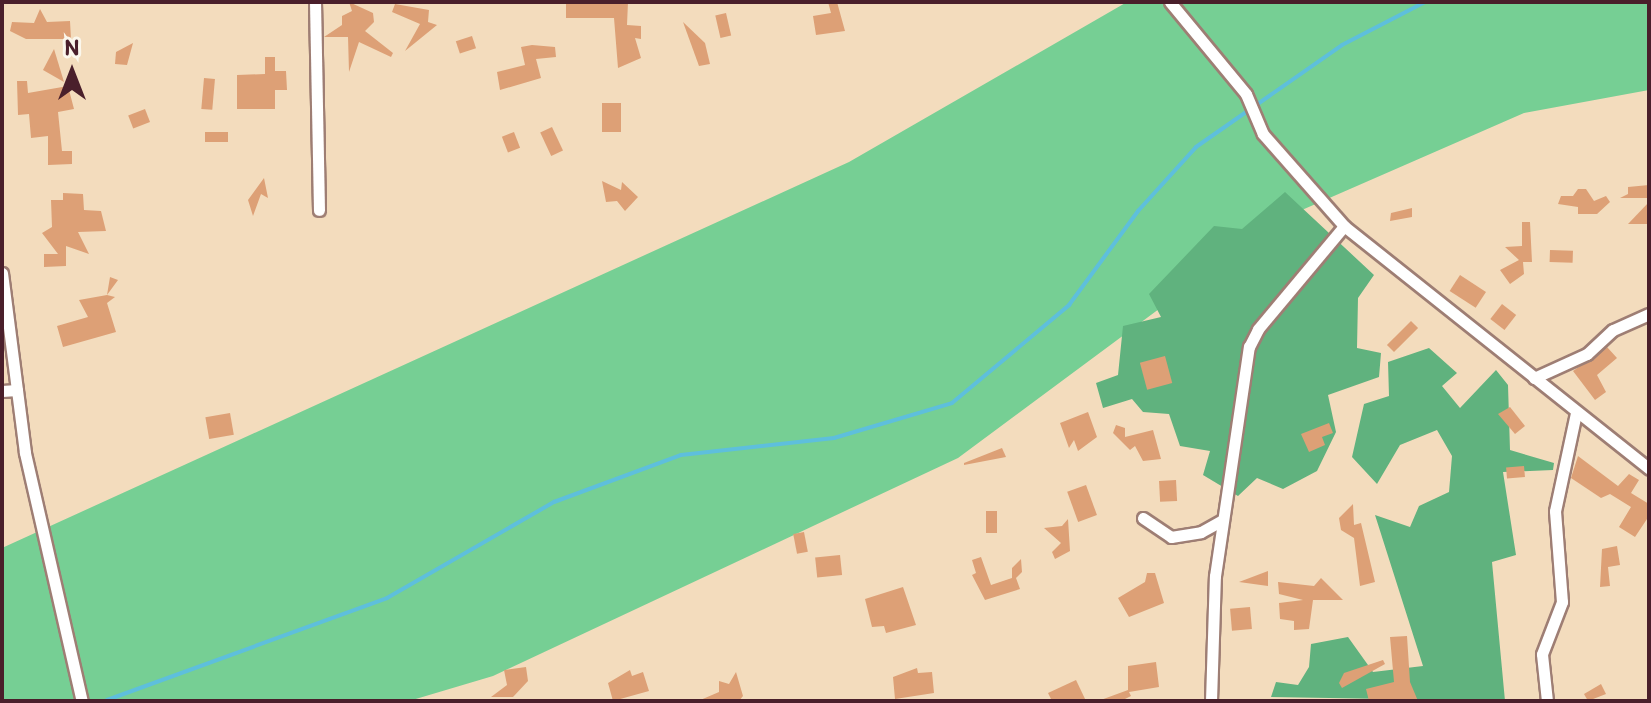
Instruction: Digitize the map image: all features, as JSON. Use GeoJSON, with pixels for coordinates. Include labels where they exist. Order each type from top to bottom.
{"type":"FeatureCollection","features":[{"type":"Feature","properties":{"kind":"street"},"geometry":{"type":"LineString","coordinates":[[315,2],[319,210]]}},
{"type":"Feature","properties":{"kind":"street"},"geometry":{"type":"LineString","coordinates":[[1170,2],[1246,94],[1263,134],[1344,226],[1649,469]]}},
{"type":"Feature","properties":{"kind":"street"},"geometry":{"type":"LineString","coordinates":[[1211,701],[1213,604],[1252,339],[1344,226]]}},
{"type":"Feature","properties":{"kind":"street"},"geometry":{"type":"LineString","coordinates":[[2,273],[30,476],[82,701]]}},
{"type":"Feature","properties":{"kind":"street"},"geometry":{"type":"LineString","coordinates":[[1534,378],[1587,354],[1613,330],[1649,314]]}},
{"type":"Feature","properties":{"kind":"street"},"geometry":{"type":"LineString","coordinates":[[2,391],[17,390]]}},
{"type":"Feature","properties":{"kind":"street"},"geometry":{"type":"LineString","coordinates":[[1547,701],[1542,654],[1562,602],[1555,511],[1576,413]]}},
{"type":"Feature","properties":{"kind":"street"},"geometry":{"type":"LineString","coordinates":[[1143,518],[1171,537],[1201,532],[1223,520]]}},
{"type":"Feature","properties":{"kind":"green space"},"geometry":{"type":"Polygon","coordinates":[[[1127,2],[1649,2],[1649,90],[1524,113],[1279,220],[958,458],[493,676],[409,701],[2,701],[2,548],[849,162],[1127,2]]]}},
{"type":"Feature","properties":{"kind":"green space"},"geometry":{"type":"Polygon","coordinates":[[[1285,192],[1374,275],[1358,298],[1357,348],[1381,353],[1379,377],[1328,395],[1336,432],[1317,471],[1283,489],[1257,478],[1238,496],[1203,475],[1210,451],[1180,446],[1169,414],[1143,412],[1132,399],[1103,408],[1096,383],[1118,375],[1123,326],[1161,317],[1149,294],[1214,226],[1242,229],[1285,192]]]}},
{"type":"Feature","properties":{"kind":"green space"},"geometry":{"type":"Polygon","coordinates":[[[1429,348],[1457,373],[1442,386],[1460,408],[1496,370],[1508,385],[1510,450],[1554,463],[1553,470],[1503,472],[1516,555],[1492,562],[1505,701],[1271,697],[1276,682],[1298,685],[1309,667],[1311,644],[1348,637],[1373,672],[1423,666],[1375,515],[1410,527],[1419,506],[1449,492],[1452,456],[1437,430],[1400,445],[1377,484],[1352,457],[1364,404],[1389,396],[1388,362],[1429,348]]]}},
{"type":"Feature","properties":{"kind":"building"},"geometry":{"type":"Polygon","coordinates":[[[349,2],[373,13],[374,22],[365,31],[393,53],[391,57],[359,42],[349,72],[348,37],[324,37],[342,25],[342,16],[352,11],[349,2]]]}},
{"type":"Feature","properties":{"kind":"building"},"geometry":{"type":"Polygon","coordinates":[[[566,2],[628,2],[627,25],[641,26],[641,39],[635,38],[641,58],[618,68],[614,18],[566,18],[566,2]]]}},
{"type":"Feature","properties":{"kind":"building"},"geometry":{"type":"Polygon","coordinates":[[[828,2],[837,2],[845,31],[816,35],[813,16],[831,13],[828,2]]]}},
{"type":"Feature","properties":{"kind":"building"},"geometry":{"type":"Polygon","coordinates":[[[395,4],[429,10],[428,22],[437,25],[405,51],[420,24],[392,12],[395,4]]]}},
{"type":"Feature","properties":{"kind":"building"},"geometry":{"type":"Polygon","coordinates":[[[40,9],[47,22],[70,21],[71,39],[26,39],[10,31],[12,22],[34,23],[40,9]]]}},
{"type":"Feature","properties":{"kind":"building"},"geometry":{"type":"Polygon","coordinates":[[[726,13],[731,35],[720,38],[715,15],[726,13]]]}},
{"type":"Feature","properties":{"kind":"building"},"geometry":{"type":"Polygon","coordinates":[[[683,22],[705,43],[710,64],[699,66],[683,22]]]}},
{"type":"Feature","properties":{"kind":"building"},"geometry":{"type":"Polygon","coordinates":[[[472,36],[476,48],[460,54],[456,41],[472,36]]]}},
{"type":"Feature","properties":{"kind":"building"},"geometry":{"type":"Polygon","coordinates":[[[133,43],[127,65],[115,64],[116,52],[133,43]]]}},
{"type":"Feature","properties":{"kind":"building"},"geometry":{"type":"Polygon","coordinates":[[[521,47],[555,47],[556,57],[536,59],[541,78],[500,90],[497,72],[525,65],[521,47]]]}},
{"type":"Feature","properties":{"kind":"building"},"geometry":{"type":"Polygon","coordinates":[[[54,49],[64,82],[43,70],[54,49]]]}},
{"type":"Feature","properties":{"kind":"building"},"geometry":{"type":"Polygon","coordinates":[[[265,57],[275,57],[275,71],[286,71],[287,90],[275,90],[275,109],[237,109],[237,75],[265,74],[265,57]]]}},
{"type":"Feature","properties":{"kind":"building"},"geometry":{"type":"Polygon","coordinates":[[[204,78],[215,79],[212,110],[201,109],[204,78]]]}},
{"type":"Feature","properties":{"kind":"building"},"geometry":{"type":"Polygon","coordinates":[[[17,81],[27,81],[28,93],[68,86],[74,109],[58,112],[62,151],[72,151],[72,164],[48,165],[48,136],[31,138],[29,114],[18,115],[17,81]]]}},
{"type":"Feature","properties":{"kind":"building"},"geometry":{"type":"Polygon","coordinates":[[[602,103],[621,103],[621,132],[602,132],[602,103]]]}},
{"type":"Feature","properties":{"kind":"building"},"geometry":{"type":"Polygon","coordinates":[[[145,109],[150,122],[133,129],[128,115],[145,109]]]}},
{"type":"Feature","properties":{"kind":"building"},"geometry":{"type":"Polygon","coordinates":[[[552,127],[563,151],[551,156],[540,132],[552,127]]]}},
{"type":"Feature","properties":{"kind":"building"},"geometry":{"type":"Polygon","coordinates":[[[205,132],[228,132],[228,142],[205,142],[205,132]]]}},
{"type":"Feature","properties":{"kind":"building"},"geometry":{"type":"Polygon","coordinates":[[[514,132],[520,148],[508,153],[502,137],[514,132]]]}},
{"type":"Feature","properties":{"kind":"building"},"geometry":{"type":"Polygon","coordinates":[[[264,178],[268,198],[261,194],[253,216],[248,200],[264,178]]]}},
{"type":"Feature","properties":{"kind":"building"},"geometry":{"type":"Polygon","coordinates":[[[602,181],[621,190],[622,182],[638,197],[625,211],[617,201],[606,202],[602,181]]]}},
{"type":"Feature","properties":{"kind":"building"},"geometry":{"type":"Polygon","coordinates":[[[1649,185],[1649,198],[1620,198],[1628,194],[1628,187],[1649,185]]]}},
{"type":"Feature","properties":{"kind":"building"},"geometry":{"type":"Polygon","coordinates":[[[1578,189],[1586,189],[1594,201],[1606,196],[1610,202],[1597,214],[1578,214],[1578,207],[1558,204],[1561,196],[1573,196],[1578,189]]]}},
{"type":"Feature","properties":{"kind":"building"},"geometry":{"type":"Polygon","coordinates":[[[63,193],[83,194],[84,210],[101,211],[106,231],[78,232],[89,254],[66,246],[66,266],[44,267],[44,254],[58,254],[42,233],[52,227],[51,200],[63,200],[63,193]]]}},
{"type":"Feature","properties":{"kind":"building"},"geometry":{"type":"Polygon","coordinates":[[[1649,202],[1649,224],[1628,224],[1649,202]]]}},
{"type":"Feature","properties":{"kind":"building"},"geometry":{"type":"Polygon","coordinates":[[[1412,208],[1412,217],[1390,221],[1391,213],[1412,208]]]}},
{"type":"Feature","properties":{"kind":"building"},"geometry":{"type":"Polygon","coordinates":[[[1522,222],[1530,222],[1532,262],[1523,262],[1524,274],[1510,284],[1500,270],[1519,260],[1505,247],[1522,246],[1522,222]]]}},
{"type":"Feature","properties":{"kind":"building"},"geometry":{"type":"Polygon","coordinates":[[[1550,250],[1573,251],[1573,263],[1550,262],[1550,250]]]}},
{"type":"Feature","properties":{"kind":"building"},"geometry":{"type":"Polygon","coordinates":[[[1460,275],[1486,292],[1476,308],[1450,291],[1460,275]]]}},
{"type":"Feature","properties":{"kind":"building"},"geometry":{"type":"Polygon","coordinates":[[[110,277],[118,280],[107,295],[110,277]]]}},
{"type":"Feature","properties":{"kind":"building"},"geometry":{"type":"Polygon","coordinates":[[[107,295],[115,297],[107,303],[116,332],[63,347],[57,326],[88,317],[79,300],[107,295]]]}},
{"type":"Feature","properties":{"kind":"building"},"geometry":{"type":"Polygon","coordinates":[[[1502,304],[1516,315],[1504,330],[1490,319],[1502,304]]]}},
{"type":"Feature","properties":{"kind":"building"},"geometry":{"type":"Polygon","coordinates":[[[1411,321],[1418,328],[1394,352],[1387,345],[1411,321]]]}},
{"type":"Feature","properties":{"kind":"building"},"geometry":{"type":"Polygon","coordinates":[[[1607,347],[1617,358],[1597,375],[1606,392],[1595,400],[1573,371],[1607,347]]]}},
{"type":"Feature","properties":{"kind":"building"},"geometry":{"type":"Polygon","coordinates":[[[1165,356],[1172,383],[1147,390],[1140,363],[1165,356]]]}},
{"type":"Feature","properties":{"kind":"building"},"geometry":{"type":"Polygon","coordinates":[[[1510,407],[1525,426],[1515,434],[1498,414],[1510,407]]]}},
{"type":"Feature","properties":{"kind":"building"},"geometry":{"type":"Polygon","coordinates":[[[1088,412],[1097,437],[1078,451],[1074,440],[1069,448],[1060,423],[1088,412]]]}},
{"type":"Feature","properties":{"kind":"building"},"geometry":{"type":"Polygon","coordinates":[[[230,413],[234,435],[209,439],[205,417],[230,413]]]}},
{"type":"Feature","properties":{"kind":"building"},"geometry":{"type":"Polygon","coordinates":[[[1329,423],[1333,433],[1322,437],[1325,445],[1309,452],[1301,434],[1329,423]]]}},
{"type":"Feature","properties":{"kind":"building"},"geometry":{"type":"Polygon","coordinates":[[[1116,425],[1125,428],[1125,437],[1153,430],[1161,459],[1143,461],[1135,446],[1130,450],[1113,433],[1116,425]]]}},
{"type":"Feature","properties":{"kind":"building"},"geometry":{"type":"Polygon","coordinates":[[[1002,448],[1006,457],[964,465],[964,463],[1002,448]]]}},
{"type":"Feature","properties":{"kind":"building"},"geometry":{"type":"Polygon","coordinates":[[[1578,456],[1618,486],[1629,474],[1639,480],[1631,493],[1649,504],[1649,516],[1635,537],[1619,527],[1631,507],[1610,494],[1601,498],[1571,478],[1578,456]]]}},
{"type":"Feature","properties":{"kind":"building"},"geometry":{"type":"Polygon","coordinates":[[[1524,466],[1525,477],[1507,479],[1506,468],[1524,466]]]}},
{"type":"Feature","properties":{"kind":"building"},"geometry":{"type":"Polygon","coordinates":[[[1176,480],[1177,501],[1160,502],[1159,481],[1176,480]]]}},
{"type":"Feature","properties":{"kind":"building"},"geometry":{"type":"Polygon","coordinates":[[[1086,485],[1097,515],[1078,522],[1067,492],[1086,485]]]}},
{"type":"Feature","properties":{"kind":"building"},"geometry":{"type":"Polygon","coordinates":[[[1353,504],[1354,525],[1361,523],[1375,582],[1360,586],[1354,538],[1341,530],[1339,518],[1353,504]]]}},
{"type":"Feature","properties":{"kind":"building"},"geometry":{"type":"Polygon","coordinates":[[[986,511],[997,511],[997,533],[986,533],[986,511]]]}},
{"type":"Feature","properties":{"kind":"building"},"geometry":{"type":"Polygon","coordinates":[[[1068,519],[1070,551],[1055,559],[1052,552],[1061,543],[1044,528],[1062,526],[1068,519]]]}},
{"type":"Feature","properties":{"kind":"building"},"geometry":{"type":"Polygon","coordinates":[[[804,532],[808,552],[797,554],[793,534],[804,532]]]}},
{"type":"Feature","properties":{"kind":"building"},"geometry":{"type":"Polygon","coordinates":[[[1617,546],[1620,565],[1608,567],[1610,586],[1600,587],[1602,549],[1617,546]]]}},
{"type":"Feature","properties":{"kind":"building"},"geometry":{"type":"Polygon","coordinates":[[[840,555],[842,575],[817,578],[815,558],[840,555]]]}},
{"type":"Feature","properties":{"kind":"building"},"geometry":{"type":"Polygon","coordinates":[[[981,557],[991,585],[1012,578],[1012,568],[1021,559],[1022,572],[1016,578],[1020,589],[985,600],[972,575],[976,573],[972,560],[981,557]]]}},
{"type":"Feature","properties":{"kind":"building"},"geometry":{"type":"Polygon","coordinates":[[[1268,571],[1268,586],[1239,582],[1268,571]]]}},
{"type":"Feature","properties":{"kind":"building"},"geometry":{"type":"Polygon","coordinates":[[[1147,573],[1155,573],[1164,603],[1129,617],[1118,598],[1145,582],[1147,573]]]}},
{"type":"Feature","properties":{"kind":"building"},"geometry":{"type":"Polygon","coordinates":[[[1321,578],[1343,600],[1313,600],[1309,629],[1294,630],[1294,621],[1280,619],[1279,603],[1303,600],[1279,594],[1278,582],[1314,586],[1321,578]]]}},
{"type":"Feature","properties":{"kind":"building"},"geometry":{"type":"Polygon","coordinates":[[[903,587],[916,625],[886,633],[884,626],[872,627],[865,599],[903,587]]]}},
{"type":"Feature","properties":{"kind":"building"},"geometry":{"type":"Polygon","coordinates":[[[1250,607],[1252,629],[1232,631],[1230,609],[1250,607]]]}},
{"type":"Feature","properties":{"kind":"building"},"geometry":{"type":"Polygon","coordinates":[[[1407,636],[1410,682],[1418,701],[1369,701],[1366,689],[1394,682],[1390,637],[1407,636]]]}},
{"type":"Feature","properties":{"kind":"building"},"geometry":{"type":"Polygon","coordinates":[[[1383,660],[1385,664],[1342,688],[1339,683],[1344,673],[1383,660]]]}},
{"type":"Feature","properties":{"kind":"building"},"geometry":{"type":"Polygon","coordinates":[[[1156,662],[1159,687],[1129,692],[1131,696],[1121,701],[1098,701],[1128,690],[1128,666],[1156,662]]]}},
{"type":"Feature","properties":{"kind":"building"},"geometry":{"type":"Polygon","coordinates":[[[526,667],[528,681],[513,697],[491,697],[507,685],[504,670],[526,667]]]}},
{"type":"Feature","properties":{"kind":"building"},"geometry":{"type":"Polygon","coordinates":[[[917,668],[918,673],[932,672],[934,693],[895,699],[893,677],[917,668]]]}},
{"type":"Feature","properties":{"kind":"building"},"geometry":{"type":"Polygon","coordinates":[[[630,670],[632,676],[643,672],[649,691],[613,701],[608,683],[630,670]]]}},
{"type":"Feature","properties":{"kind":"building"},"geometry":{"type":"Polygon","coordinates":[[[736,672],[743,696],[739,701],[698,701],[719,692],[719,681],[729,684],[736,672]]]}},
{"type":"Feature","properties":{"kind":"building"},"geometry":{"type":"Polygon","coordinates":[[[1076,680],[1086,701],[1052,701],[1048,693],[1076,680]]]}},
{"type":"Feature","properties":{"kind":"building"},"geometry":{"type":"Polygon","coordinates":[[[1601,684],[1606,694],[1588,701],[1584,694],[1601,684]]]}},
{"type":"Feature","properties":{"kind":"waterway"},"geometry":{"type":"LineString","coordinates":[[107,700],[387,598],[554,502],[681,455],[834,438],[952,403],[1069,305],[1138,211],[1196,147],[1342,45],[1425,2]]}}]}
